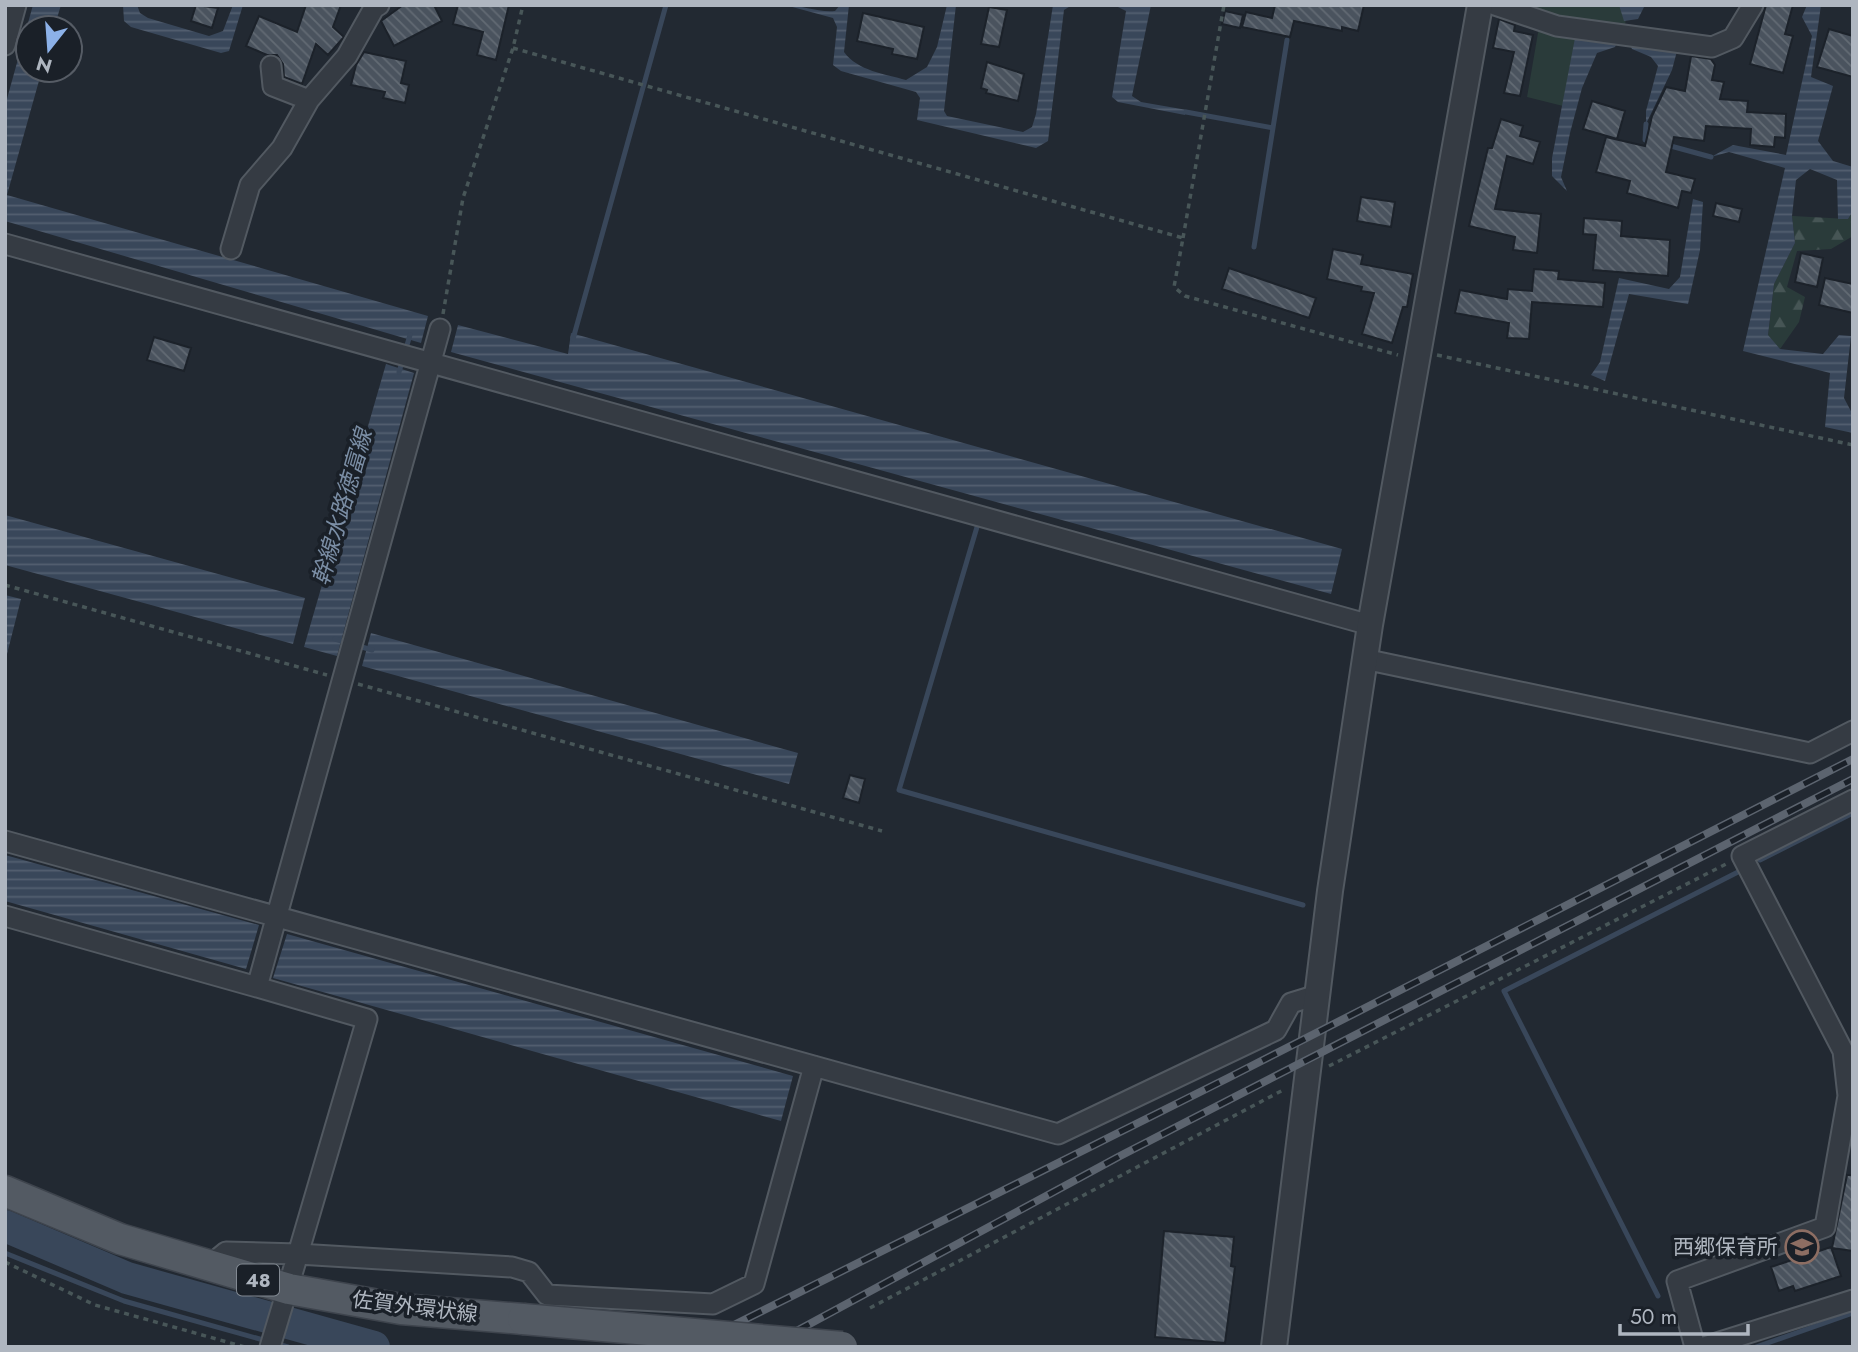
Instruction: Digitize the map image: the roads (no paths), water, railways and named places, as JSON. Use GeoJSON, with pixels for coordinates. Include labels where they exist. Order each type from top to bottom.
{"type":"FeatureCollection","features":[{"type":"Feature","properties":{"kind":"main road","name":"佐賀外環状線"},"geometry":{"type":"LineString","coordinates":[[5,1191],[120,1240],[209,1266],[286,1297],[842,1347]]}},
{"type":"Feature","properties":{"kind":"street"},"geometry":{"type":"LineString","coordinates":[[5,45],[16,5]]}},
{"type":"Feature","properties":{"kind":"street"},"geometry":{"type":"LineString","coordinates":[[1273,1347],[1317,995],[1364,659],[1480,5]]}},
{"type":"Feature","properties":{"kind":"street"},"geometry":{"type":"LineString","coordinates":[[1495,5],[1557,26],[1712,47],[1733,38],[1753,5]]}},
{"type":"Feature","properties":{"kind":"street"},"geometry":{"type":"LineString","coordinates":[[231,249],[250,185],[282,148],[309,100],[347,56],[376,6]]}},
{"type":"Feature","properties":{"kind":"street"},"geometry":{"type":"LineString","coordinates":[[271,66],[273,86],[309,100]]}},
{"type":"Feature","properties":{"kind":"street"},"geometry":{"type":"LineString","coordinates":[[5,244],[393,353],[430,350],[1370,625]]}},
{"type":"Feature","properties":{"kind":"street"},"geometry":{"type":"LineString","coordinates":[[257,987],[343,680],[430,350]]}},
{"type":"Feature","properties":{"kind":"street"},"geometry":{"type":"LineString","coordinates":[[1364,659],[1810,753],[1853,731]]}},
{"type":"Feature","properties":{"kind":"street"},"geometry":{"type":"LineString","coordinates":[[1695,1347],[1676,1280],[1825,1227],[1848,1096],[1843,1051],[1742,856],[1853,800]]}},
{"type":"Feature","properties":{"kind":"street"},"geometry":{"type":"LineString","coordinates":[[5,841],[1058,1134],[1276,1030],[1291,1003],[1317,995]]}},
{"type":"Feature","properties":{"kind":"street"},"geometry":{"type":"LineString","coordinates":[[5,916],[367,1019],[270,1347]]}},
{"type":"Feature","properties":{"kind":"street"},"geometry":{"type":"LineString","coordinates":[[209,1266],[226,1252],[512,1267],[529,1272],[547,1295],[713,1304],[754,1284],[814,1066]]}},
{"type":"Feature","properties":{"kind":"street"},"geometry":{"type":"LineString","coordinates":[[1704,1347],[1853,1300]]}},
{"type":"Feature","properties":{"kind":"water"},"geometry":{"type":"Polygon","coordinates":[[[33,5],[61,5],[58,14],[31,14],[33,5]]]}},
{"type":"Feature","properties":{"kind":"water"},"geometry":{"type":"Polygon","coordinates":[[[123,5],[137,5],[140,13],[148,18],[209,36],[223,31],[233,5],[243,5],[229,51],[221,53],[131,27],[124,21],[123,5]]]}},
{"type":"Feature","properties":{"kind":"water"},"geometry":{"type":"Polygon","coordinates":[[[785,5],[835,11],[840,5],[849,5],[844,52],[864,68],[906,80],[927,67],[937,47],[947,5],[956,5],[944,111],[947,116],[1023,132],[1032,127],[1036,114],[1053,5],[1072,5],[1064,10],[1048,141],[1036,148],[917,120],[920,98],[916,92],[841,71],[833,65],[837,27],[833,18],[785,5]]]}},
{"type":"Feature","properties":{"kind":"water"},"geometry":{"type":"Polygon","coordinates":[[[1087,5],[1151,5],[1132,96],[1141,102],[1187,110],[1185,115],[1118,102],[1112,97],[1126,11],[1118,7],[1087,5]]]}},
{"type":"Feature","properties":{"kind":"water"},"geometry":{"type":"Polygon","coordinates":[[[1619,5],[1645,5],[1638,19],[1624,21],[1619,5]]]}},
{"type":"Feature","properties":{"kind":"water"},"geometry":{"type":"Polygon","coordinates":[[[1807,5],[1821,5],[1811,77],[1833,86],[1818,141],[1833,161],[1853,167],[1853,211],[1848,219],[1838,219],[1837,180],[1810,169],[1796,180],[1792,216],[1795,243],[1774,284],[1768,335],[1780,349],[1823,354],[1839,335],[1851,336],[1844,398],[1853,415],[1853,433],[1825,427],[1830,373],[1743,351],[1785,168],[1729,152],[1711,157],[1733,145],[1786,155],[1812,36],[1802,17],[1807,5]]]}},
{"type":"Feature","properties":{"kind":"water"},"geometry":{"type":"Polygon","coordinates":[[[1575,38],[1617,43],[1615,47],[1597,53],[1582,88],[1561,177],[1567,191],[1552,176],[1552,158],[1575,38]]]}},
{"type":"Feature","properties":{"kind":"water"},"geometry":{"type":"Polygon","coordinates":[[[1630,45],[1677,51],[1672,70],[1646,124],[1646,111],[1658,66],[1651,57],[1632,49],[1630,45]]]}},
{"type":"Feature","properties":{"kind":"water"},"geometry":{"type":"Polygon","coordinates":[[[14,74],[14,84],[38,84],[7,195],[428,316],[421,343],[5,221],[5,106],[14,74]]]}},
{"type":"Feature","properties":{"kind":"water"},"geometry":{"type":"Polygon","coordinates":[[[1693,199],[1703,202],[1700,250],[1688,304],[1629,294],[1605,381],[1591,375],[1600,362],[1619,278],[1669,289],[1680,277],[1693,199]]]}},
{"type":"Feature","properties":{"kind":"water"},"geometry":{"type":"Polygon","coordinates":[[[458,325],[568,354],[571,333],[1342,549],[1331,594],[451,352],[458,325]]]}},
{"type":"Feature","properties":{"kind":"water"},"geometry":{"type":"Polygon","coordinates":[[[386,364],[414,373],[337,656],[304,647],[386,364]]]}},
{"type":"Feature","properties":{"kind":"water"},"geometry":{"type":"Polygon","coordinates":[[[5,515],[305,598],[293,644],[5,565],[5,515]]]}},
{"type":"Feature","properties":{"kind":"water"},"geometry":{"type":"Polygon","coordinates":[[[5,595],[21,599],[5,662],[5,595]]]}},
{"type":"Feature","properties":{"kind":"water"},"geometry":{"type":"Polygon","coordinates":[[[371,633],[798,753],[789,784],[362,666],[371,633]]]}},
{"type":"Feature","properties":{"kind":"water"},"geometry":{"type":"Polygon","coordinates":[[[5,855],[259,925],[246,969],[5,901],[5,855]]]}},
{"type":"Feature","properties":{"kind":"water"},"geometry":{"type":"Polygon","coordinates":[[[287,934],[793,1076],[781,1121],[273,978],[287,934]]]}},
{"type":"Feature","properties":{"kind":"waterway"},"geometry":{"type":"LineString","coordinates":[[573,339],[666,5]]}},
{"type":"Feature","properties":{"kind":"waterway"},"geometry":{"type":"LineString","coordinates":[[1254,247],[1287,40]]}},
{"type":"Feature","properties":{"kind":"waterway"},"geometry":{"type":"LineString","coordinates":[[1186,112],[1273,128]]}},
{"type":"Feature","properties":{"kind":"waterway"},"geometry":{"type":"LineString","coordinates":[[1646,124],[1645,140],[1650,141]]}},
{"type":"Feature","properties":{"kind":"waterway"},"geometry":{"type":"LineString","coordinates":[[1667,145],[1711,157]]}},
{"type":"Feature","properties":{"kind":"waterway","name":"幹線水路徳富線"},"geometry":{"type":"LineString","coordinates":[[399,372],[410,335]]}},
{"type":"Feature","properties":{"kind":"waterway"},"geometry":{"type":"LineString","coordinates":[[977,527],[899,790],[1303,905]]}},
{"type":"Feature","properties":{"kind":"waterway","name":"幹線水路徳富線"},"geometry":{"type":"LineString","coordinates":[[335,639],[372,650]]}},
{"type":"Feature","properties":{"kind":"waterway"},"geometry":{"type":"LineString","coordinates":[[1760,860],[1853,813]]}},
{"type":"Feature","properties":{"kind":"waterway"},"geometry":{"type":"LineString","coordinates":[[1658,1296],[1504,991],[1740,871]]}},
{"type":"Feature","properties":{"kind":"waterway"},"geometry":{"type":"LineString","coordinates":[[5,1226],[127,1278],[374,1347]]}},
{"type":"Feature","properties":{"kind":"waterway"},"geometry":{"type":"LineString","coordinates":[[5,1253],[124,1301],[288,1347]]}},
{"type":"Feature","properties":{"kind":"waterway"},"geometry":{"type":"LineString","coordinates":[[1756,1347],[1853,1313]]}},
{"type":"Feature","properties":{"kind":"railway"},"geometry":{"type":"LineString","coordinates":[[690,1347],[1228,1078],[1853,759]]}},
{"type":"Feature","properties":{"kind":"railway"},"geometry":{"type":"LineString","coordinates":[[767,1347],[1120,1156],[1853,779]]}},
{"type":"Feature","properties":{"kind":"place","name":"西郷保育所"},"geometry":{"type":"Point","coordinates":[1802,1247]}}]}
